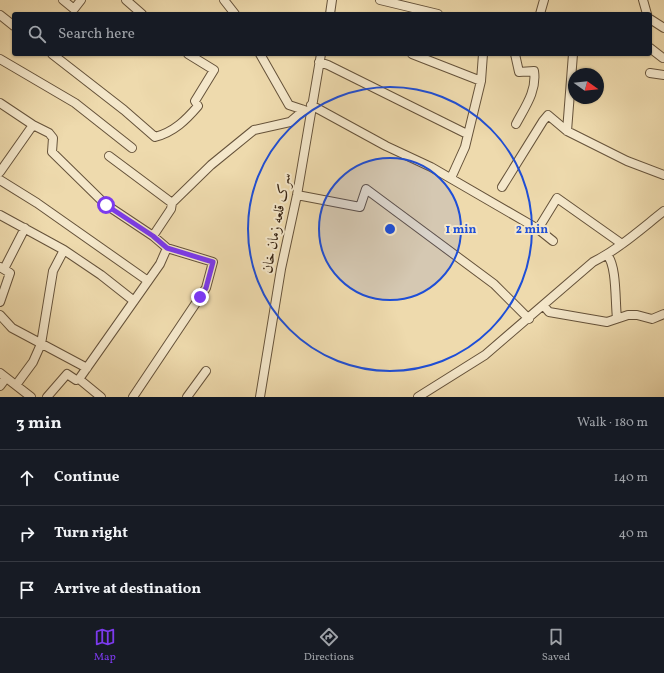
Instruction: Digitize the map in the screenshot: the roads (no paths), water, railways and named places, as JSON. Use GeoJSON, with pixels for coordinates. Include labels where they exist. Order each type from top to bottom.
{"type":"FeatureCollection","features":[{"type":"Feature","properties":{"kind":"street"},"geometry":{"type":"LineString","coordinates":[[63,0],[74,9],[81,0]]}},
{"type":"Feature","properties":{"kind":"street"},"geometry":{"type":"LineString","coordinates":[[126,0],[140,12]]}},
{"type":"Feature","properties":{"kind":"street"},"geometry":{"type":"LineString","coordinates":[[224,0],[233,12]]}},
{"type":"Feature","properties":{"kind":"street"},"geometry":{"type":"LineString","coordinates":[[330,12],[332,0]]}},
{"type":"Feature","properties":{"kind":"street"},"geometry":{"type":"LineString","coordinates":[[380,0],[430,12]]}},
{"type":"Feature","properties":{"kind":"street"},"geometry":{"type":"LineString","coordinates":[[541,12],[544,0]]}},
{"type":"Feature","properties":{"kind":"street"},"geometry":{"type":"LineString","coordinates":[[643,0],[646,12]]}},
{"type":"Feature","properties":{"kind":"street"},"geometry":{"type":"LineString","coordinates":[[0,15],[12,24]]}},
{"type":"Feature","properties":{"kind":"street"},"geometry":{"type":"LineString","coordinates":[[652,20],[664,28]]}},
{"type":"Feature","properties":{"kind":"street"},"geometry":{"type":"LineString","coordinates":[[652,50],[663,58]]}},
{"type":"Feature","properties":{"kind":"street"},"geometry":{"type":"LineString","coordinates":[[55,56],[124,110],[155,137],[182,124],[198,106],[195,101],[214,70],[191,56]]}},
{"type":"Feature","properties":{"kind":"street"},"geometry":{"type":"LineString","coordinates":[[261,56],[289,105],[308,109],[431,167],[538,229],[553,240]]}},
{"type":"Feature","properties":{"kind":"street"},"geometry":{"type":"LineString","coordinates":[[417,56],[481,81]]}},
{"type":"Feature","properties":{"kind":"street"},"geometry":{"type":"LineString","coordinates":[[451,178],[465,147],[481,81],[483,56]]}},
{"type":"Feature","properties":{"kind":"street"},"geometry":{"type":"LineString","coordinates":[[515,56],[519,72],[534,71],[534,90],[516,124]]}},
{"type":"Feature","properties":{"kind":"street"},"geometry":{"type":"LineString","coordinates":[[567,131],[572,56]]}},
{"type":"Feature","properties":{"kind":"street"},"geometry":{"type":"LineString","coordinates":[[320,58],[328,64],[467,134]]}},
{"type":"Feature","properties":{"kind":"street","name":"سرک قلعه زمان خان"},"geometry":{"type":"LineString","coordinates":[[260,397],[280,276],[296,194],[308,109],[320,58]]}},
{"type":"Feature","properties":{"kind":"street"},"geometry":{"type":"LineString","coordinates":[[0,59],[75,103],[132,148]]}},
{"type":"Feature","properties":{"kind":"street"},"geometry":{"type":"LineString","coordinates":[[650,73],[664,75]]}},
{"type":"Feature","properties":{"kind":"street"},"geometry":{"type":"LineString","coordinates":[[0,103],[33,125],[49,133],[53,138],[52,152],[105,204],[153,236],[167,248],[213,262],[206,288],[134,397]]}},
{"type":"Feature","properties":{"kind":"street"},"geometry":{"type":"LineString","coordinates":[[153,236],[171,209],[172,203],[211,165],[254,130],[290,122],[308,109]]}},
{"type":"Feature","properties":{"kind":"street"},"geometry":{"type":"LineString","coordinates":[[502,187],[548,115],[567,131],[627,161],[664,175]]}},
{"type":"Feature","properties":{"kind":"street"},"geometry":{"type":"LineString","coordinates":[[0,172],[33,125]]}},
{"type":"Feature","properties":{"kind":"street"},"geometry":{"type":"LineString","coordinates":[[109,156],[172,203]]}},
{"type":"Feature","properties":{"kind":"street"},"geometry":{"type":"LineString","coordinates":[[0,180],[37,203],[148,281]]}},
{"type":"Feature","properties":{"kind":"street"},"geometry":{"type":"LineString","coordinates":[[296,194],[360,206],[366,189],[494,284],[529,319]]}},
{"type":"Feature","properties":{"kind":"street"},"geometry":{"type":"LineString","coordinates":[[538,229],[557,198],[622,244]]}},
{"type":"Feature","properties":{"kind":"street"},"geometry":{"type":"LineString","coordinates":[[418,397],[485,355],[524,320],[529,319],[593,262],[607,255],[664,212]]}},
{"type":"Feature","properties":{"kind":"street"},"geometry":{"type":"LineString","coordinates":[[0,215],[64,250],[134,300]]}},
{"type":"Feature","properties":{"kind":"street"},"geometry":{"type":"LineString","coordinates":[[0,302],[10,273],[2,268],[25,228]]}},
{"type":"Feature","properties":{"kind":"street"},"geometry":{"type":"LineString","coordinates":[[79,379],[160,264],[167,248]]}},
{"type":"Feature","properties":{"kind":"street"},"geometry":{"type":"LineString","coordinates":[[16,385],[33,362],[40,344],[53,272],[64,250]]}},
{"type":"Feature","properties":{"kind":"street"},"geometry":{"type":"LineString","coordinates":[[607,255],[610,259],[616,289],[617,318]]}},
{"type":"Feature","properties":{"kind":"street"},"geometry":{"type":"LineString","coordinates":[[543,305],[550,312],[607,322],[617,318],[637,314],[652,319],[664,314]]}},
{"type":"Feature","properties":{"kind":"street"},"geometry":{"type":"LineString","coordinates":[[0,315],[12,328],[87,368]]}},
{"type":"Feature","properties":{"kind":"street"},"geometry":{"type":"LineString","coordinates":[[187,397],[206,371]]}},
{"type":"Feature","properties":{"kind":"street"},"geometry":{"type":"LineString","coordinates":[[47,397],[67,374],[76,380],[79,379],[101,397]]}},
{"type":"Feature","properties":{"kind":"street"},"geometry":{"type":"LineString","coordinates":[[0,386],[3,375],[31,397]]}}]}
